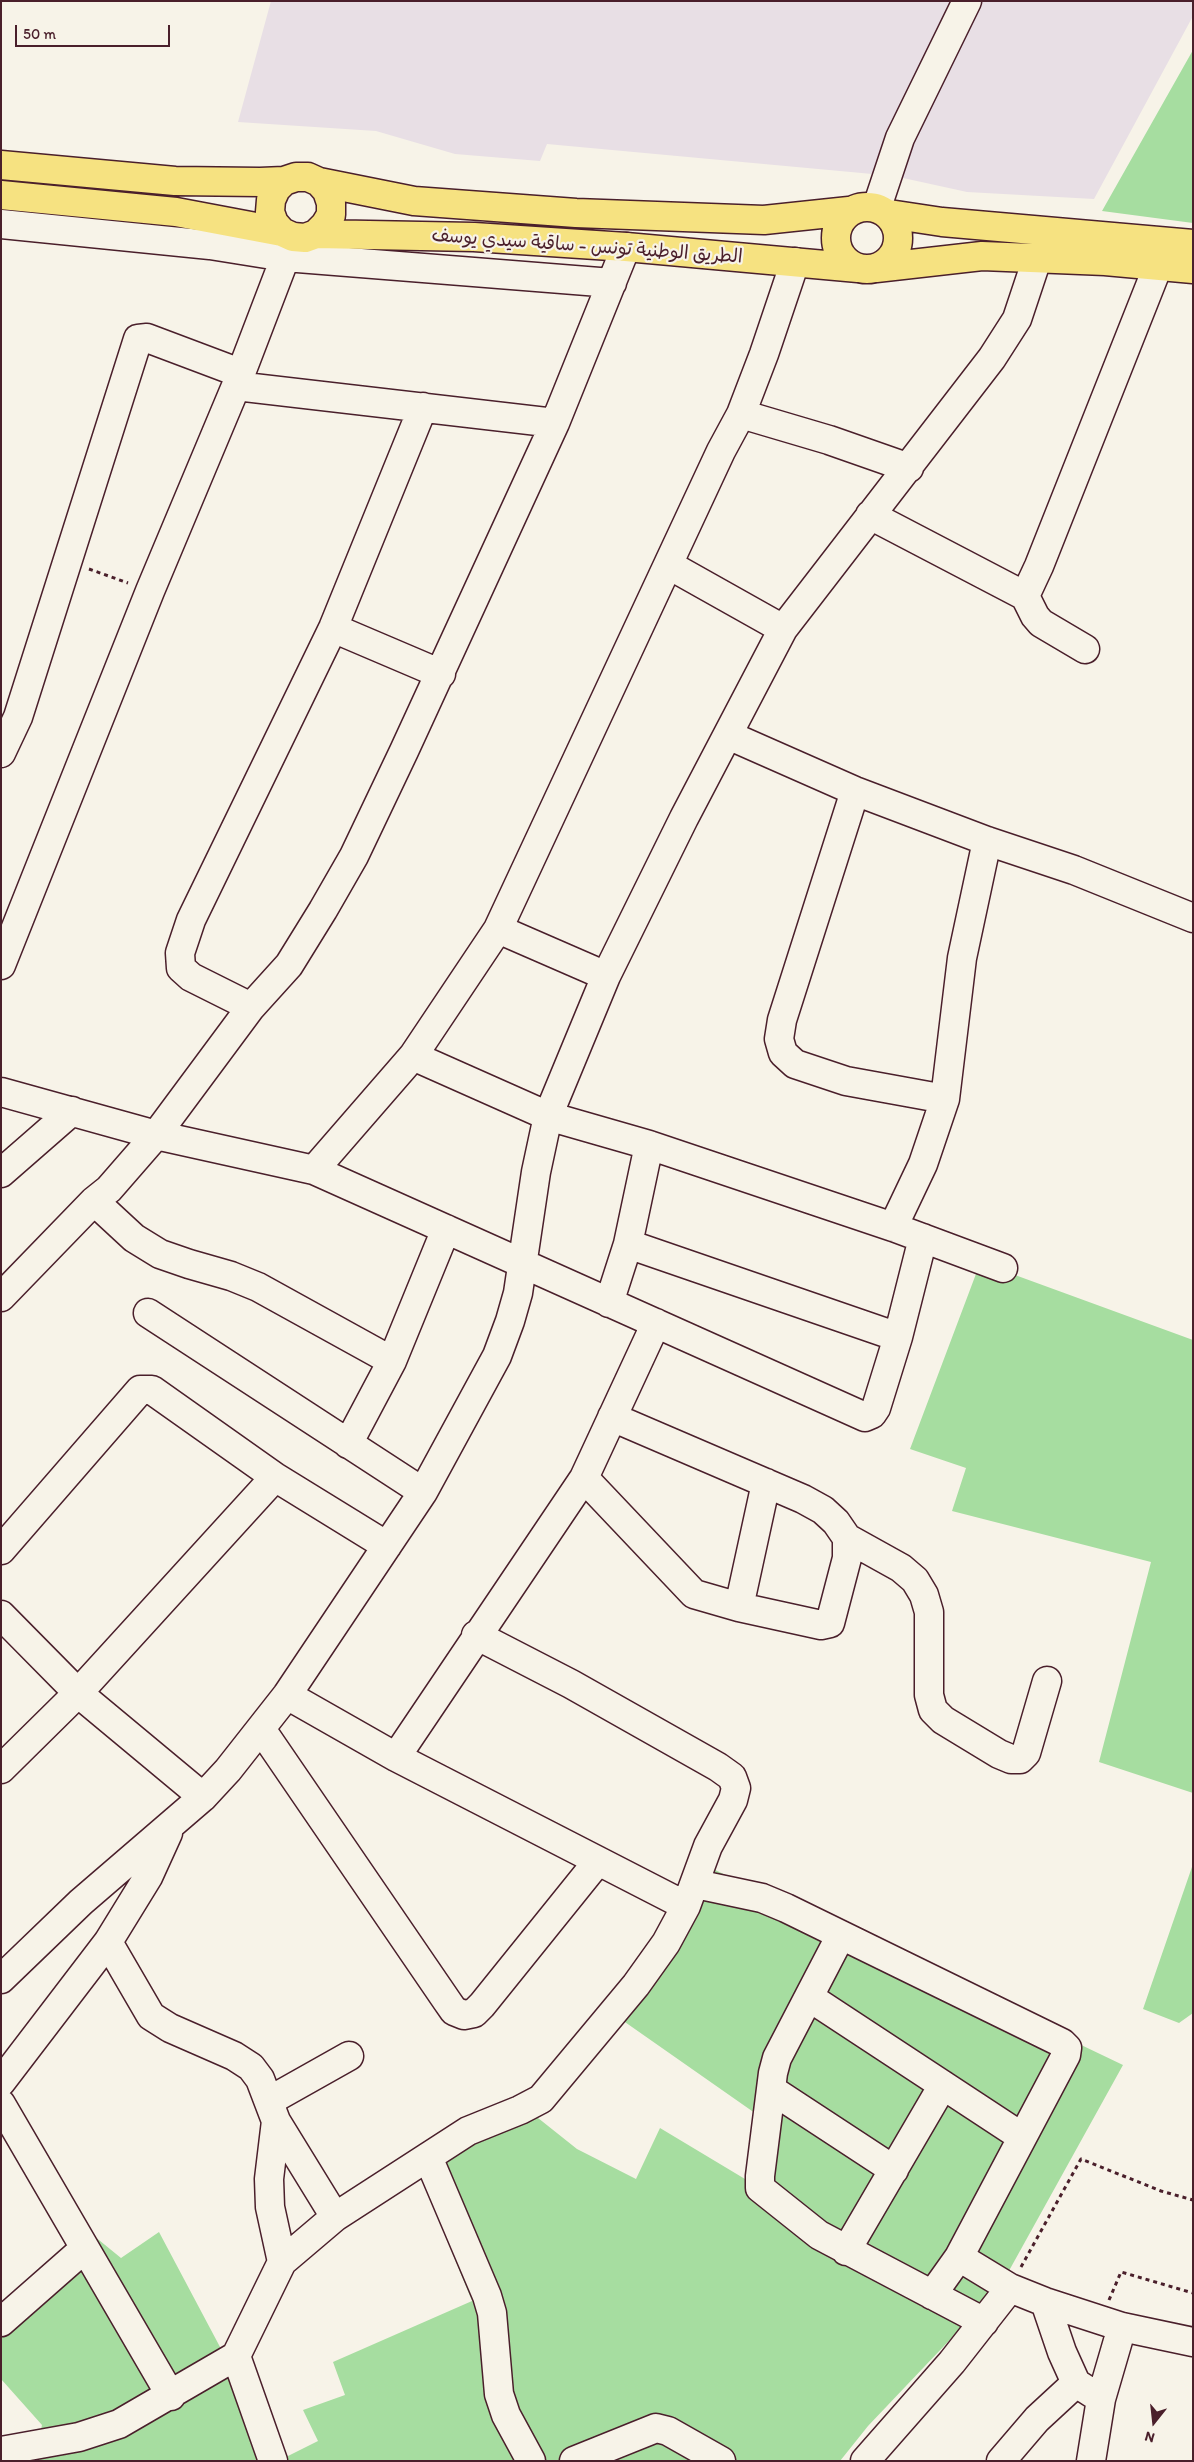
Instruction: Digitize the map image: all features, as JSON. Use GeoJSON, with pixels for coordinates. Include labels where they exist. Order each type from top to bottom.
{"type":"FeatureCollection","features":[{"type":"Feature","properties":{"kind":"main road"},"geometry":{"type":"LineString","coordinates":[[1,165],[176,181],[230,183],[284,181],[302,177],[319,182],[327,191],[331,203],[331,215],[326,225],[294,240],[274,223],[270,212],[270,200],[276,189],[284,181]]}},
{"type":"Feature","properties":{"kind":"main road","name":"الطريق الوطنية تونس - ساقية سيدي يوسف"},"geometry":{"type":"LineString","coordinates":[[319,182],[414,202],[576,213],[764,220],[849,212]]}},
{"type":"Feature","properties":{"kind":"main road","name":"الطريق الوطنية تونس - ساقية سيدي يوسف"},"geometry":{"type":"LineString","coordinates":[[1,195],[176,212],[294,240],[474,237],[626,247],[867,268],[975,257],[1193,269]]}},
{"type":"Feature","properties":{"kind":"main road"},"geometry":{"type":"LineString","coordinates":[[883,211],[897,225],[899,238],[896,251],[888,262],[867,268],[846,261],[836,242],[840,222],[849,212],[862,206],[942,222],[1193,244]]}},
{"type":"Feature","properties":{"kind":"street"},"geometry":{"type":"LineString","coordinates":[[883,211],[900,138],[967,1]]}},
{"type":"Feature","properties":{"kind":"street"},"geometry":{"type":"LineString","coordinates":[[1,224],[210,245],[294,240],[612,283]]}},
{"type":"Feature","properties":{"kind":"street"},"geometry":{"type":"LineString","coordinates":[[1,965],[150,591],[294,240]]}},
{"type":"Feature","properties":{"kind":"street"},"geometry":{"type":"LineString","coordinates":[[1,1297],[94,1202],[109,1190],[156,1136],[251,1008],[289,965],[324,910],[354,856],[441,674],[555,423],[626,247]]}},
{"type":"Feature","properties":{"kind":"street"},"geometry":{"type":"LineString","coordinates":[[1,1979],[82,1902],[203,1797],[261,1729],[287,1695],[423,1492],[497,1356],[510,1321],[523,1262],[536,1172],[548,1116],[606,976],[783,629],[956,407],[1009,333],[1017,320],[1037,259]]}},
{"type":"Feature","properties":{"kind":"street"},"geometry":{"type":"LineString","coordinates":[[314,1170],[412,1056],[498,929],[721,451],[741,414],[764,354],[795,262]]}},
{"type":"Feature","properties":{"kind":"street"},"geometry":{"type":"LineString","coordinates":[[1025,596],[1039,566],[1158,266]]}},
{"type":"Feature","properties":{"kind":"street"},"geometry":{"type":"LineString","coordinates":[[1,753],[18,717],[138,339],[147,338],[238,380],[423,407],[555,423]]}},
{"type":"Feature","properties":{"kind":"street"},"geometry":{"type":"LineString","coordinates":[[251,1008],[191,977],[182,968],[180,954],[191,920],[333,628],[423,407]]}},
{"type":"Feature","properties":{"kind":"street"},"geometry":{"type":"LineString","coordinates":[[741,414],[829,440],[909,468]]}},
{"type":"Feature","properties":{"kind":"street"},"geometry":{"type":"LineString","coordinates":[[870,515],[1025,596],[1035,616],[1041,623],[1085,649]]}},
{"type":"Feature","properties":{"kind":"street"},"geometry":{"type":"LineString","coordinates":[[669,565],[783,629]]}},
{"type":"Feature","properties":{"kind":"street"},"geometry":{"type":"LineString","coordinates":[[333,628],[441,674]]}},
{"type":"Feature","properties":{"kind":"street"},"geometry":{"type":"LineString","coordinates":[[728,735],[855,791],[987,841],[1074,870],[1193,918]]}},
{"type":"Feature","properties":{"kind":"street"},"geometry":{"type":"LineString","coordinates":[[855,791],[782,1020],[779,1039],[783,1053],[795,1064],[846,1081],[945,1099]]}},
{"type":"Feature","properties":{"kind":"street"},"geometry":{"type":"LineString","coordinates":[[893,1228],[923,1164],[945,1099],[962,958],[987,841]]}},
{"type":"Feature","properties":{"kind":"street"},"geometry":{"type":"LineString","coordinates":[[498,929],[606,976]]}},
{"type":"Feature","properties":{"kind":"street"},"geometry":{"type":"LineString","coordinates":[[412,1056],[548,1116],[649,1145],[922,1238],[1003,1268]]}},
{"type":"Feature","properties":{"kind":"street"},"geometry":{"type":"LineString","coordinates":[[1,1092],[156,1136],[314,1170],[523,1262],[609,1303],[865,1417],[872,1414],[876,1408],[898,1337],[922,1238]]}},
{"type":"Feature","properties":{"kind":"street"},"geometry":{"type":"LineString","coordinates":[[1,1173],[72,1111]]}},
{"type":"Feature","properties":{"kind":"street"},"geometry":{"type":"LineString","coordinates":[[609,1303],[628,1244],[649,1145]]}},
{"type":"Feature","properties":{"kind":"street"},"geometry":{"type":"LineString","coordinates":[[94,1202],[134,1238],[160,1254],[231,1276],[258,1287],[392,1361]]}},
{"type":"Feature","properties":{"kind":"street"},"geometry":{"type":"LineString","coordinates":[[348,1444],[392,1361],[446,1229]]}},
{"type":"Feature","properties":{"kind":"street"},"geometry":{"type":"LineString","coordinates":[[628,1244],[898,1337]]}},
{"type":"Feature","properties":{"kind":"street"},"geometry":{"type":"LineString","coordinates":[[148,1313],[423,1492]]}},
{"type":"Feature","properties":{"kind":"street"},"geometry":{"type":"LineString","coordinates":[[396,1756],[476,1635],[584,1478],[656,1323]]}},
{"type":"Feature","properties":{"kind":"street"},"geometry":{"type":"LineString","coordinates":[[1,1550],[140,1390],[152,1390],[169,1400],[275,1477],[388,1546]]}},
{"type":"Feature","properties":{"kind":"street"},"geometry":{"type":"LineString","coordinates":[[612,1418],[766,1483],[823,1510],[836,1522],[847,1538],[901,1568],[915,1580],[924,1595],[929,1612],[929,1696],[933,1710],[943,1720],[1000,1754],[1011,1759],[1020,1759],[1026,1753],[1047,1681]]}},
{"type":"Feature","properties":{"kind":"street"},"geometry":{"type":"LineString","coordinates":[[1,1769],[78,1692],[275,1477]]}},
{"type":"Feature","properties":{"kind":"street"},"geometry":{"type":"LineString","coordinates":[[584,1478],[694,1594],[739,1607],[821,1625],[830,1623],[845,1570],[847,1538]]}},
{"type":"Feature","properties":{"kind":"street"},"geometry":{"type":"LineString","coordinates":[[739,1607],[766,1483]]}},
{"type":"Feature","properties":{"kind":"street"},"geometry":{"type":"LineString","coordinates":[[1,1615],[78,1692],[203,1797]]}},
{"type":"Feature","properties":{"kind":"street"},"geometry":{"type":"LineString","coordinates":[[1,2451],[78,2436],[119,2424],[236,2356],[282,2262],[335,2217],[468,2131],[520,2110],[541,2099],[636,1985],[666,1943],[691,1895],[708,1846],[733,1800],[736,1788],[732,1777],[718,1767],[579,1688],[476,1635]]}},
{"type":"Feature","properties":{"kind":"street"},"geometry":{"type":"LineString","coordinates":[[287,1695],[396,1756],[598,1861],[691,1895],[762,1898],[1062,2043],[1067,2048],[1066,2054],[959,2257],[932,2295]]}},
{"type":"Feature","properties":{"kind":"street"},"geometry":{"type":"LineString","coordinates":[[261,1729],[447,2001],[454,2010],[464,2015],[474,2013],[482,2005],[598,1861]]}},
{"type":"Feature","properties":{"kind":"street"},"geometry":{"type":"LineString","coordinates":[[1,2082],[108,1942],[148,1877],[171,1824]]}},
{"type":"Feature","properties":{"kind":"street"},"geometry":{"type":"LineString","coordinates":[[841,1935],[777,2058],[773,2073],[760,2188],[819,2236],[984,2322]]}},
{"type":"Feature","properties":{"kind":"street"},"geometry":{"type":"LineString","coordinates":[[108,1942],[150,2016],[170,2028],[234,2056],[251,2067],[260,2079],[273,2111],[335,2217]]}},
{"type":"Feature","properties":{"kind":"street"},"geometry":{"type":"LineString","coordinates":[[809,1997],[1022,2138]]}},
{"type":"Feature","properties":{"kind":"street"},"geometry":{"type":"LineString","coordinates":[[282,2262],[270,2207],[268,2179],[273,2111],[349,2056]]}},
{"type":"Feature","properties":{"kind":"street"},"geometry":{"type":"LineString","coordinates":[[846,2251],[943,2085]]}},
{"type":"Feature","properties":{"kind":"street"},"geometry":{"type":"LineString","coordinates":[[772,2090],[894,2170]]}},
{"type":"Feature","properties":{"kind":"street"},"geometry":{"type":"LineString","coordinates":[[1,2104],[170,2396]]}},
{"type":"Feature","properties":{"kind":"street"},"geometry":{"type":"LineString","coordinates":[[428,2157],[487,2296],[492,2313],[499,2394],[506,2415],[531,2461]]}},
{"type":"Feature","properties":{"kind":"street"},"geometry":{"type":"LineString","coordinates":[[1,2322],[84,2250]]}},
{"type":"Feature","properties":{"kind":"street"},"geometry":{"type":"LineString","coordinates":[[959,2257],[1010,2288],[1045,2302],[1111,2324],[1193,2342]]}},
{"type":"Feature","properties":{"kind":"street"},"geometry":{"type":"LineString","coordinates":[[865,2461],[984,2322],[1010,2288]]}},
{"type":"Feature","properties":{"kind":"street"},"geometry":{"type":"LineString","coordinates":[[1045,2302],[1076,2384],[1101,2399]]}},
{"type":"Feature","properties":{"kind":"street"},"geometry":{"type":"LineString","coordinates":[[1091,2461],[1111,2324]]}},
{"type":"Feature","properties":{"kind":"street"},"geometry":{"type":"LineString","coordinates":[[236,2356],[273,2461]]}},
{"type":"Feature","properties":{"kind":"street"},"geometry":{"type":"LineString","coordinates":[[1001,2461],[1037,2419],[1076,2384]]}},
{"type":"Feature","properties":{"kind":"street"},"geometry":{"type":"LineString","coordinates":[[574,2461],[656,2428],[668,2431],[721,2461]]}},
{"type":"Feature","properties":{"kind":"path"},"geometry":{"type":"LineString","coordinates":[[67,560],[150,591]]}},
{"type":"Feature","properties":{"kind":"path"},"geometry":{"type":"LineString","coordinates":[[1010,2288],[1081,2159],[1161,2191],[1193,2200]]}},
{"type":"Feature","properties":{"kind":"path"},"geometry":{"type":"LineString","coordinates":[[1111,2324],[1122,2272],[1193,2293]]}},
{"type":"Feature","properties":{"kind":"shaded area"},"geometry":{"type":"Polygon","coordinates":[[[271,1],[1193,1],[1193,16],[1094,199],[967,192],[894,176],[547,144],[540,161],[455,154],[376,131],[238,122],[271,1]]]}},
{"type":"Feature","properties":{"kind":"green space"},"geometry":{"type":"Polygon","coordinates":[[[1193,50],[1193,223],[1102,211],[1193,50]]]}},
{"type":"Feature","properties":{"kind":"green space"},"geometry":{"type":"Polygon","coordinates":[[[985,1250],[1015,1275],[1193,1340],[1193,1793],[1099,1762],[1151,1562],[952,1511],[966,1468],[910,1449],[985,1250]]]}},
{"type":"Feature","properties":{"kind":"green space"},"geometry":{"type":"Polygon","coordinates":[[[1193,1864],[1193,2013],[1179,2023],[1143,2009],[1193,1864]]]}},
{"type":"Feature","properties":{"kind":"green space"},"geometry":{"type":"Polygon","coordinates":[[[711,1868],[1123,2065],[1000,2287],[868,2426],[840,2461],[40,2461],[36,2451],[42,2425],[1,2379],[1,2318],[83,2227],[121,2258],[159,2232],[280,2460],[318,2441],[303,2410],[345,2395],[333,2362],[472,2301],[417,2167],[533,2114],[577,2149],[636,2179],[660,2128],[745,2179],[772,2125],[612,2013],[711,1868]]]}}]}
